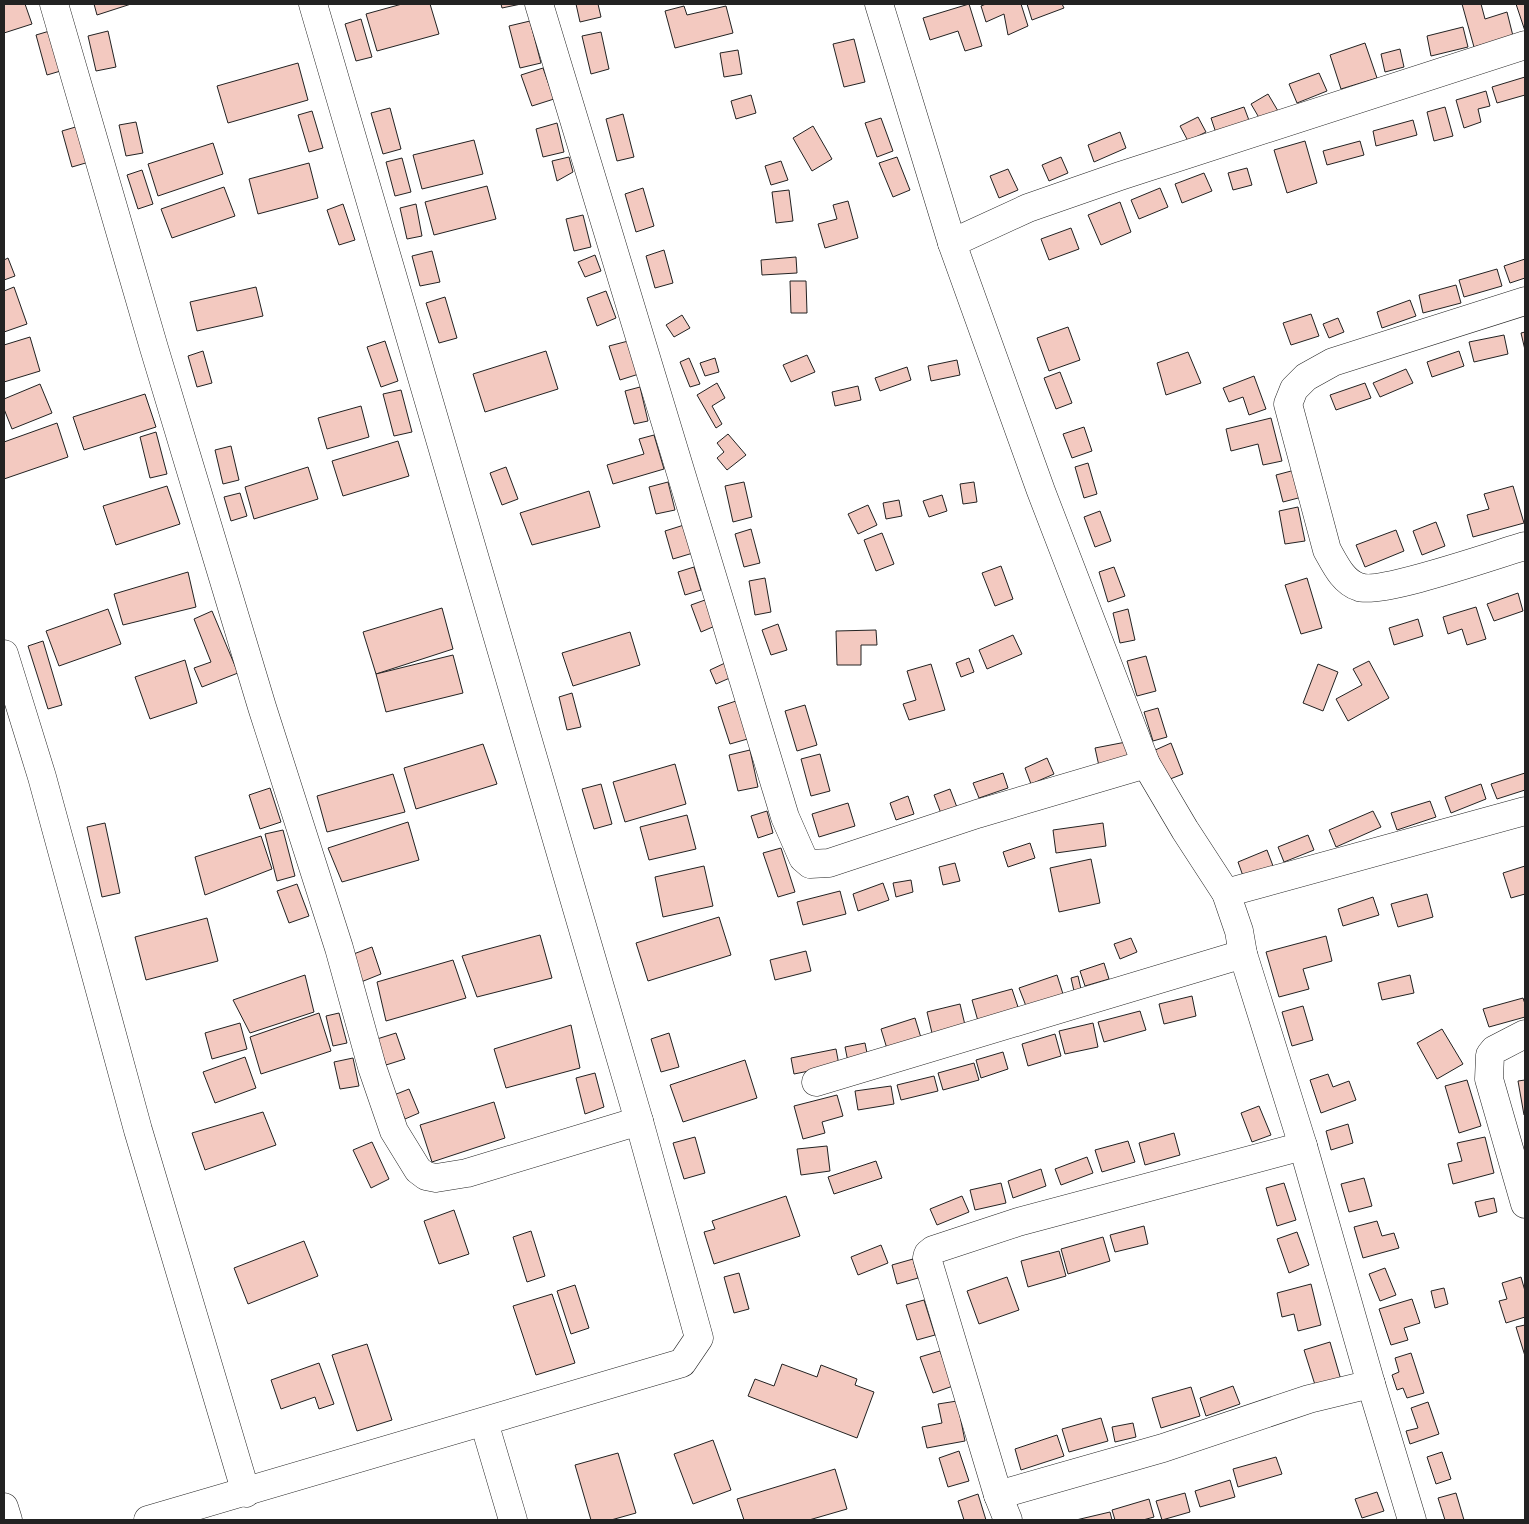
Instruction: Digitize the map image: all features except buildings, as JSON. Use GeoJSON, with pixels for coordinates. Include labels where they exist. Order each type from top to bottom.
{"type":"FeatureCollection","features":[{"type":"Feature","properties":{"kind":"street"},"geometry":{"type":"LineString","coordinates":[[54,4],[154,348],[251,669],[339,948],[372,1067],[394,1131],[418,1170],[426,1176],[436,1178],[467,1173],[639,1122]]}},
{"type":"Feature","properties":{"kind":"street"},"geometry":{"type":"LineString","coordinates":[[148,1520],[682,1363],[698,1338],[639,1122],[312,4]]}},
{"type":"Feature","properties":{"kind":"street"},"geometry":{"type":"LineString","coordinates":[[540,4],[785,817],[804,858],[810,864],[829,863],[977,814],[1146,764]]}},
{"type":"Feature","properties":{"kind":"street"},"geometry":{"type":"LineString","coordinates":[[879,4],[952,243],[1041,491],[1146,764],[1185,830],[1226,893],[1303,1146],[1412,1520]]}},
{"type":"Feature","properties":{"kind":"street"},"geometry":{"type":"LineString","coordinates":[[952,243],[1028,208],[1120,176],[1525,45]]}},
{"type":"Feature","properties":{"kind":"street"},"geometry":{"type":"LineString","coordinates":[[1525,301],[1333,362],[1306,377],[1294,389],[1288,404],[1327,550],[1338,570],[1347,580],[1358,587],[1366,589],[1401,583],[1525,546]]}},
{"type":"Feature","properties":{"kind":"street"},"geometry":{"type":"LineString","coordinates":[[4,654],[42,777],[138,1130],[246,1492]]}},
{"type":"Feature","properties":{"kind":"street"},"geometry":{"type":"LineString","coordinates":[[1226,893],[1525,811]]}},
{"type":"Feature","properties":{"kind":"street"},"geometry":{"type":"LineString","coordinates":[[816,1082],[1243,954]]}},
{"type":"Feature","properties":{"kind":"street"},"geometry":{"type":"LineString","coordinates":[[1525,1034],[1494,1050],[1490,1055],[1489,1079],[1525,1204]]}},
{"type":"Feature","properties":{"kind":"street"},"geometry":{"type":"LineString","coordinates":[[1008,1520],[998,1495],[927,1258],[928,1254],[933,1250],[1018,1222],[1303,1146]]}},
{"type":"Feature","properties":{"kind":"street"},"geometry":{"type":"LineString","coordinates":[[998,1495],[1163,1448],[1309,1399],[1371,1384]]}},
{"type":"Feature","properties":{"kind":"street"},"geometry":{"type":"LineString","coordinates":[[484,1422],[512,1520]]}},
{"type":"Feature","properties":{"kind":"street"},"geometry":{"type":"LineString","coordinates":[[4,1507],[8,1520]]}}]}
